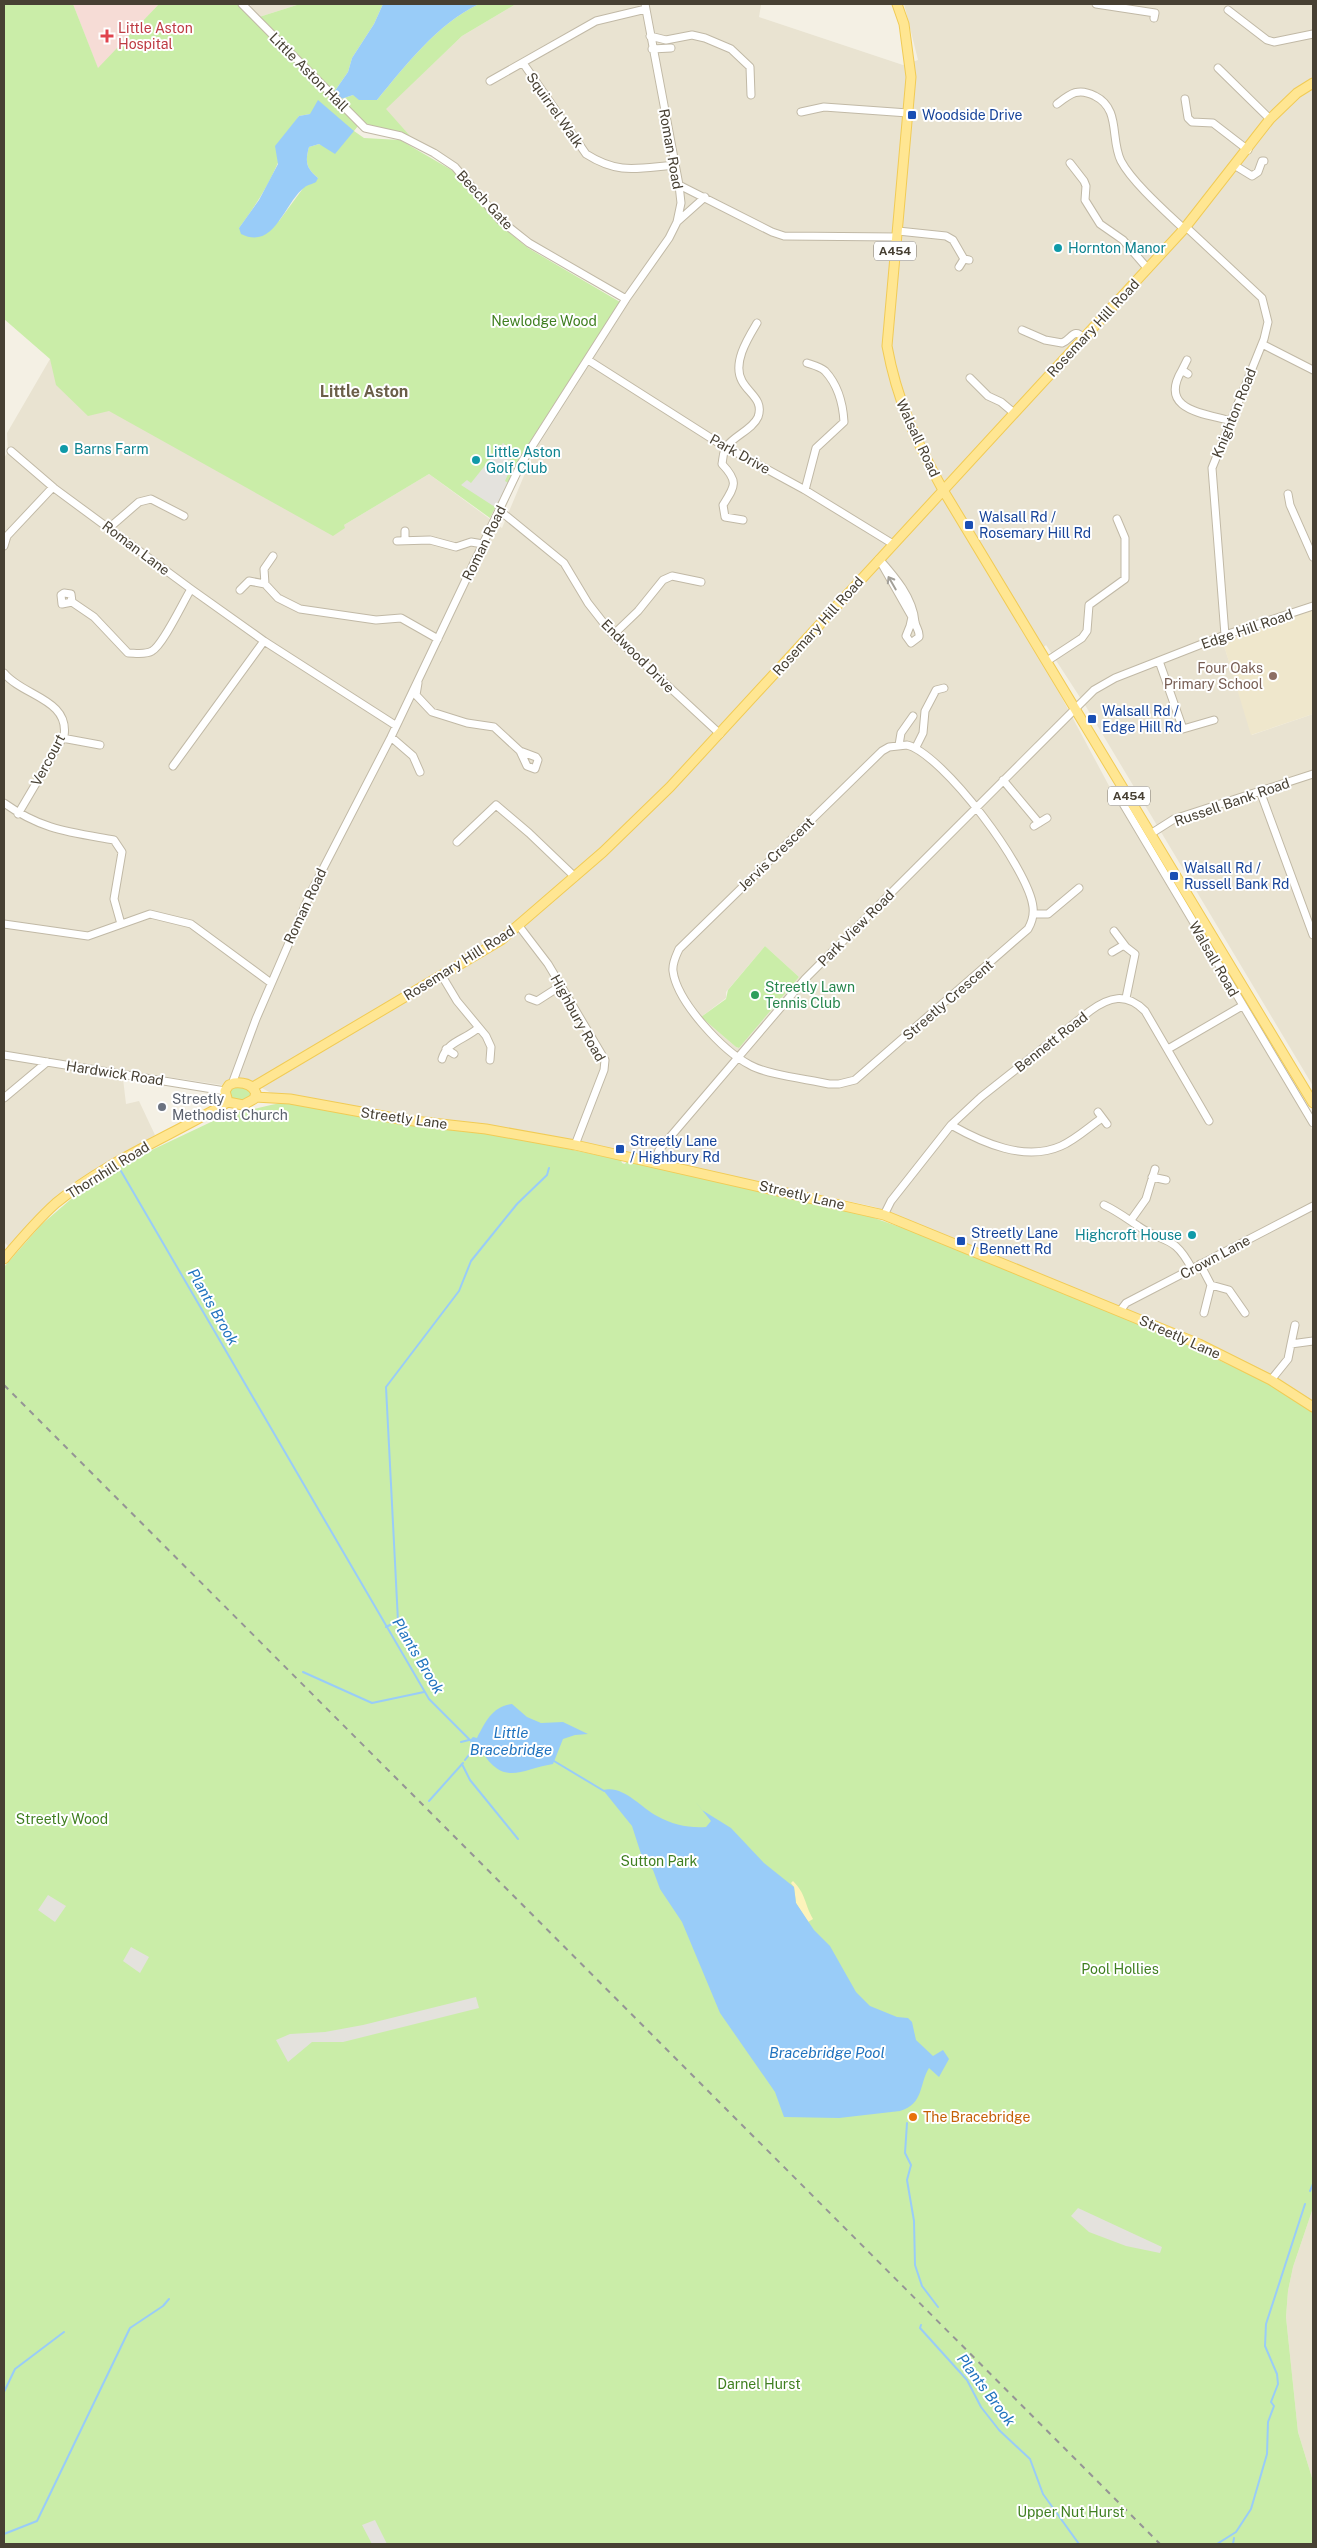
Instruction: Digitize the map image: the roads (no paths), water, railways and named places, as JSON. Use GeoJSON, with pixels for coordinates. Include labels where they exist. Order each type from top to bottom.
{"type":"FeatureCollection","features":[{"type":"Feature","properties":{"kind":"main road","name":"Walsall Road"},"geometry":{"type":"LineString","coordinates":[[897,4],[904,24],[912,77],[889,316],[889,355],[893,380],[906,419],[943,490],[1152,833],[1313,1103]]}},
{"type":"Feature","properties":{"kind":"main road","name":"Rosemary Hill Road"},"geometry":{"type":"LineString","coordinates":[[252,1087],[481,953],[519,926],[575,877],[670,787],[720,734],[1185,228],[1248,150],[1270,119],[1297,93],[1313,83]]}},
{"type":"Feature","properties":{"kind":"main road"},"geometry":{"type":"LineString","coordinates":[[241,1082],[252,1087],[255,1097],[246,1104],[228,1102],[225,1091],[232,1084],[241,1082]]}},
{"type":"Feature","properties":{"kind":"main road","name":"Streetly Lane"},"geometry":{"type":"LineString","coordinates":[[255,1097],[290,1099],[405,1120],[486,1129],[575,1145],[884,1215],[1120,1310],[1199,1344],[1271,1380],[1313,1407]]}},
{"type":"Feature","properties":{"kind":"main road","name":"Thornhill Road"},"geometry":{"type":"LineString","coordinates":[[4,1259],[42,1217],[67,1196],[144,1146],[228,1102]]}},
{"type":"Feature","properties":{"kind":"street","name":"Little Aston Hall"},"geometry":{"type":"LineString","coordinates":[[242,4],[365,128]]}},
{"type":"Feature","properties":{"kind":"street","name":"Little Aston Hall"},"geometry":{"type":"LineString","coordinates":[[248,4],[252,16]]}},
{"type":"Feature","properties":{"kind":"street"},"geometry":{"type":"LineString","coordinates":[[1096,4],[1155,13]]}},
{"type":"Feature","properties":{"kind":"street","name":"Roman Road"},"geometry":{"type":"LineString","coordinates":[[232,1084],[271,983],[311,892],[391,737],[395,725],[522,462],[626,299],[669,238],[677,222],[681,203],[679,185],[652,49],[646,6]]}},
{"type":"Feature","properties":{"kind":"street","name":"Squirrel Walk"},"geometry":{"type":"LineString","coordinates":[[490,81],[596,21],[646,6]]}},
{"type":"Feature","properties":{"kind":"street"},"geometry":{"type":"LineString","coordinates":[[1228,10],[1267,40],[1274,42],[1313,34]]}},
{"type":"Feature","properties":{"kind":"street"},"geometry":{"type":"LineString","coordinates":[[650,36],[666,40],[692,35],[705,38],[731,49],[750,67],[751,95]]}},
{"type":"Feature","properties":{"kind":"street"},"geometry":{"type":"LineString","coordinates":[[652,49],[671,48]]}},
{"type":"Feature","properties":{"kind":"street","name":"Squirrel Walk"},"geometry":{"type":"LineString","coordinates":[[523,63],[586,154],[614,168],[675,164]]}},
{"type":"Feature","properties":{"kind":"street"},"geometry":{"type":"LineString","coordinates":[[1218,68],[1270,119]]}},
{"type":"Feature","properties":{"kind":"street","name":"Knighton Road"},"geometry":{"type":"LineString","coordinates":[[1061,103],[1070,93],[1086,92],[1106,104],[1112,116],[1121,160],[1160,206],[1262,298],[1268,322],[1262,344],[1212,468],[1225,635]]}},
{"type":"Feature","properties":{"kind":"street"},"geometry":{"type":"LineString","coordinates":[[1186,100],[1188,118],[1192,122],[1213,123],[1248,150]]}},
{"type":"Feature","properties":{"kind":"street"},"geometry":{"type":"LineString","coordinates":[[801,112],[817,107],[908,113]]}},
{"type":"Feature","properties":{"kind":"street","name":"Beech Gate"},"geometry":{"type":"LineString","coordinates":[[365,128],[401,136],[434,153],[455,167],[500,220],[529,244],[626,299]]}},
{"type":"Feature","properties":{"kind":"street"},"geometry":{"type":"LineString","coordinates":[[1234,165],[1252,176],[1258,172],[1262,161],[1264,162]]}},
{"type":"Feature","properties":{"kind":"street"},"geometry":{"type":"LineString","coordinates":[[1070,163],[1084,181],[1085,200],[1100,224],[1123,240],[1148,269]]}},
{"type":"Feature","properties":{"kind":"street"},"geometry":{"type":"LineString","coordinates":[[679,185],[772,232],[784,236],[897,234],[946,236],[952,240],[966,260],[958,266]]}},
{"type":"Feature","properties":{"kind":"street"},"geometry":{"type":"LineString","coordinates":[[677,222],[705,197]]}},
{"type":"Feature","properties":{"kind":"street"},"geometry":{"type":"LineString","coordinates":[[743,520],[725,517],[723,505],[734,488],[733,476],[722,464],[726,447],[757,419],[760,406],[755,396],[741,380],[739,367],[745,345],[757,323]]}},
{"type":"Feature","properties":{"kind":"street"},"geometry":{"type":"LineString","coordinates":[[1022,330],[1045,340],[1062,343],[1074,333],[1084,338]]}},
{"type":"Feature","properties":{"kind":"street"},"geometry":{"type":"LineString","coordinates":[[1262,344],[1313,370]]}},
{"type":"Feature","properties":{"kind":"street","name":"Park Drive"},"geometry":{"type":"LineString","coordinates":[[588,360],[726,447],[805,490],[893,544]]}},
{"type":"Feature","properties":{"kind":"street"},"geometry":{"type":"LineString","coordinates":[[1187,360],[1185,372],[1176,380],[1174,392],[1178,401],[1184,407],[1231,421]]}},
{"type":"Feature","properties":{"kind":"street"},"geometry":{"type":"LineString","coordinates":[[805,490],[816,448],[844,422],[843,405],[835,386],[824,370],[807,363]]}},
{"type":"Feature","properties":{"kind":"street"},"geometry":{"type":"LineString","coordinates":[[970,378],[988,396],[1001,402],[1014,413]]}},
{"type":"Feature","properties":{"kind":"street","name":"Roman Lane"},"geometry":{"type":"LineString","coordinates":[[11,451],[53,487],[191,589],[264,641],[395,725]]}},
{"type":"Feature","properties":{"kind":"street"},"geometry":{"type":"LineString","coordinates":[[4,546],[7,536],[53,487]]}},
{"type":"Feature","properties":{"kind":"street"},"geometry":{"type":"LineString","coordinates":[[1288,494],[1290,505],[1313,557]]}},
{"type":"Feature","properties":{"kind":"street"},"geometry":{"type":"LineString","coordinates":[[109,528],[139,502],[151,499],[184,516]]}},
{"type":"Feature","properties":{"kind":"street","name":"Endwood Drive"},"geometry":{"type":"LineString","coordinates":[[500,510],[564,562],[588,603],[613,635],[720,734]]}},
{"type":"Feature","properties":{"kind":"street"},"geometry":{"type":"LineString","coordinates":[[1047,661],[1082,638],[1087,631],[1089,605],[1125,579],[1125,538],[1117,519]]}},
{"type":"Feature","properties":{"kind":"street"},"geometry":{"type":"LineString","coordinates":[[405,531],[401,540],[430,540],[456,547],[471,542],[483,544]]}},
{"type":"Feature","properties":{"kind":"street"},"geometry":{"type":"LineString","coordinates":[[265,584],[264,569],[273,556]]}},
{"type":"Feature","properties":{"kind":"street"},"geometry":{"type":"LineString","coordinates":[[880,559],[912,616],[912,625]]}},
{"type":"Feature","properties":{"kind":"street"},"geometry":{"type":"LineString","coordinates":[[613,635],[638,611],[663,580],[672,576],[684,582],[701,582]]}},
{"type":"Feature","properties":{"kind":"street"},"geometry":{"type":"LineString","coordinates":[[240,590],[250,581],[265,584],[278,598],[300,609],[376,620],[402,618],[438,639]]}},
{"type":"Feature","properties":{"kind":"street"},"geometry":{"type":"LineString","coordinates":[[72,602],[94,617],[128,653],[144,654],[152,651],[161,641],[191,589]]}},
{"type":"Feature","properties":{"kind":"street","name":"Edge Hill Road"},"geometry":{"type":"LineString","coordinates":[[1076,708],[1104,684],[1225,635],[1313,606]]}},
{"type":"Feature","properties":{"kind":"street"},"geometry":{"type":"LineString","coordinates":[[173,766],[264,641]]}},
{"type":"Feature","properties":{"kind":"street"},"geometry":{"type":"LineString","coordinates":[[1158,661],[1183,729],[1214,720]]}},
{"type":"Feature","properties":{"kind":"street","name":"Vercourt"},"geometry":{"type":"LineString","coordinates":[[4,673],[18,686],[40,697],[58,710],[64,723],[62,738],[18,814]]}},
{"type":"Feature","properties":{"kind":"street"},"geometry":{"type":"LineString","coordinates":[[419,675],[416,695],[432,712],[467,723],[494,727],[520,751]]}},
{"type":"Feature","properties":{"kind":"street"},"geometry":{"type":"LineString","coordinates":[[916,748],[923,733],[925,711],[935,686],[944,688]]}},
{"type":"Feature","properties":{"kind":"street","name":"Park View Road"},"geometry":{"type":"LineString","coordinates":[[654,1162],[659,1150],[805,979],[1076,708]]}},
{"type":"Feature","properties":{"kind":"street"},"geometry":{"type":"LineString","coordinates":[[913,716],[901,733],[899,745],[916,748],[928,756],[976,807],[993,830],[1023,882],[1031,899],[1033,914],[1048,914],[1079,888]]}},
{"type":"Feature","properties":{"kind":"street"},"geometry":{"type":"LineString","coordinates":[[391,737],[413,756],[420,772]]}},
{"type":"Feature","properties":{"kind":"street"},"geometry":{"type":"LineString","coordinates":[[62,738],[100,745]]}},
{"type":"Feature","properties":{"kind":"street","name":"Jervis Crescent"},"geometry":{"type":"LineString","coordinates":[[738,1057],[701,1023],[680,992],[673,970],[679,949],[874,759],[889,747],[899,745]]}},
{"type":"Feature","properties":{"kind":"street","name":"Russell Bank Road"},"geometry":{"type":"LineString","coordinates":[[1152,833],[1174,819],[1313,774]]}},
{"type":"Feature","properties":{"kind":"street"},"geometry":{"type":"LineString","coordinates":[[1003,780],[1036,825],[1047,818]]}},
{"type":"Feature","properties":{"kind":"street"},"geometry":{"type":"LineString","coordinates":[[1260,791],[1313,935]]}},
{"type":"Feature","properties":{"kind":"street","name":"Walsall Road"},"geometry":{"type":"LineString","coordinates":[[1128,794],[1123,798],[1122,802],[1313,1123]]}},
{"type":"Feature","properties":{"kind":"street"},"geometry":{"type":"LineString","coordinates":[[4,803],[18,814],[49,828],[114,840],[122,852],[114,899],[121,924]]}},
{"type":"Feature","properties":{"kind":"street"},"geometry":{"type":"LineString","coordinates":[[457,842],[496,805],[529,833],[575,877]]}},
{"type":"Feature","properties":{"kind":"street"},"geometry":{"type":"LineString","coordinates":[[4,924],[82,936],[150,914],[191,924],[271,983]]}},
{"type":"Feature","properties":{"kind":"street","name":"Streetly Crescent"},"geometry":{"type":"LineString","coordinates":[[738,1057],[755,1068],[829,1084],[848,1083],[855,1080],[1024,934],[1033,914]]}},
{"type":"Feature","properties":{"kind":"street","name":"Highbury Road"},"geometry":{"type":"LineString","coordinates":[[519,926],[562,985],[605,1060],[604,1070],[575,1145]]}},
{"type":"Feature","properties":{"kind":"street"},"geometry":{"type":"LineString","coordinates":[[1114,931],[1124,944],[1139,956],[1126,998],[1137,1003],[1144,1011],[1209,1121]]}},
{"type":"Feature","properties":{"kind":"street"},"geometry":{"type":"LineString","coordinates":[[1112,952],[1124,944]]}},
{"type":"Feature","properties":{"kind":"street"},"geometry":{"type":"LineString","coordinates":[[442,976],[457,1001],[486,1036],[493,1055]]}},
{"type":"Feature","properties":{"kind":"street"},"geometry":{"type":"LineString","coordinates":[[529,998],[537,1001],[562,985]]}},
{"type":"Feature","properties":{"kind":"street","name":"Bennett Road"},"geometry":{"type":"LineString","coordinates":[[884,1215],[891,1202],[951,1125],[981,1097],[1102,1002],[1114,998],[1126,998]]}},
{"type":"Feature","properties":{"kind":"street"},"geometry":{"type":"LineString","coordinates":[[1168,1049],[1242,1006]]}},
{"type":"Feature","properties":{"kind":"street"},"geometry":{"type":"LineString","coordinates":[[442,1059],[446,1049],[478,1028]]}},
{"type":"Feature","properties":{"kind":"street"},"geometry":{"type":"LineString","coordinates":[[446,1049],[454,1054]]}},
{"type":"Feature","properties":{"kind":"street","name":"Hardwick Road"},"geometry":{"type":"LineString","coordinates":[[4,1055],[225,1091]]}},
{"type":"Feature","properties":{"kind":"street"},"geometry":{"type":"LineString","coordinates":[[4,1098],[47,1062]]}},
{"type":"Feature","properties":{"kind":"street"},"geometry":{"type":"LineString","coordinates":[[951,1125],[1003,1148],[1019,1152],[1041,1152],[1061,1146],[1102,1118]]}},
{"type":"Feature","properties":{"kind":"street"},"geometry":{"type":"LineString","coordinates":[[1131,1220],[1146,1199],[1155,1168]]}},
{"type":"Feature","properties":{"kind":"street"},"geometry":{"type":"LineString","coordinates":[[1152,1177],[1166,1180]]}},
{"type":"Feature","properties":{"kind":"street","name":"Crown Lane"},"geometry":{"type":"LineString","coordinates":[[1120,1310],[1126,1303],[1313,1206]]}},
{"type":"Feature","properties":{"kind":"street"},"geometry":{"type":"LineString","coordinates":[[1107,1209],[1176,1244],[1192,1269]]}},
{"type":"Feature","properties":{"kind":"street"},"geometry":{"type":"LineString","coordinates":[[1200,1264],[1211,1285],[1204,1313]]}},
{"type":"Feature","properties":{"kind":"street"},"geometry":{"type":"LineString","coordinates":[[1211,1285],[1229,1290],[1245,1313]]}},
{"type":"Feature","properties":{"kind":"street"},"geometry":{"type":"LineString","coordinates":[[1271,1380],[1288,1359],[1295,1325]]}},
{"type":"Feature","properties":{"kind":"street"},"geometry":{"type":"LineString","coordinates":[[1291,1344],[1313,1341]]}},
{"type":"Feature","properties":{"kind":"water"},"geometry":{"type":"Polygon","coordinates":[[[383,4],[479,4],[449,23],[423,46],[377,100],[359,100],[353,95],[338,100],[332,95],[348,72],[352,58],[374,24],[383,4]]]}},
{"type":"Feature","properties":{"kind":"water"},"geometry":{"type":"Polygon","coordinates":[[[318,100],[354,131],[335,154],[319,144],[309,147],[308,164],[311,171],[318,178],[316,182],[306,186],[298,194],[271,231],[262,236],[253,237],[241,234],[239,228],[259,200],[278,164],[275,146],[299,116],[310,114],[318,100]]]}},
{"type":"Feature","properties":{"kind":"water","name":"Little Bracebridge"},"geometry":{"type":"Polygon","coordinates":[[[512,1704],[527,1717],[541,1723],[563,1722],[588,1734],[575,1735],[563,1739],[553,1764],[514,1773],[498,1769],[490,1763],[482,1752],[472,1751],[470,1740],[473,1737],[477,1738],[490,1716],[499,1708],[512,1704]]]}},
{"type":"Feature","properties":{"kind":"water","name":"Bracebridge Pool"},"geometry":{"type":"Polygon","coordinates":[[[611,1789],[625,1794],[651,1812],[675,1824],[706,1827],[711,1821],[702,1810],[731,1828],[764,1863],[794,1887],[796,1903],[814,1930],[830,1946],[856,1992],[870,2006],[897,2017],[908,2018],[912,2022],[916,2040],[933,2056],[943,2050],[949,2059],[939,2077],[929,2068],[917,2099],[908,2108],[900,2111],[839,2118],[784,2117],[775,2092],[720,2013],[682,1922],[660,1889],[653,1870],[642,1857],[632,1826],[603,1790],[611,1789]]]}},
{"type":"Feature","properties":{"kind":"waterway"},"geometry":{"type":"LineString","coordinates":[[386,1627],[398,1621],[386,1387],[459,1291],[471,1261],[517,1204],[547,1175],[549,1168]]}},
{"type":"Feature","properties":{"kind":"waterway","name":"Plants Brook"},"geometry":{"type":"LineString","coordinates":[[121,1171],[429,1699],[470,1740]]}},
{"type":"Feature","properties":{"kind":"waterway"},"geometry":{"type":"LineString","coordinates":[[303,1672],[372,1703],[424,1692]]}},
{"type":"Feature","properties":{"kind":"waterway"},"geometry":{"type":"LineString","coordinates":[[461,1742],[469,1740]]}},
{"type":"Feature","properties":{"kind":"waterway"},"geometry":{"type":"LineString","coordinates":[[465,1760],[472,1751]]}},
{"type":"Feature","properties":{"kind":"waterway","name":"Plants Brook"},"geometry":{"type":"LineString","coordinates":[[554,1761],[604,1791]]}},
{"type":"Feature","properties":{"kind":"waterway"},"geometry":{"type":"LineString","coordinates":[[429,1801],[463,1763]]}},
{"type":"Feature","properties":{"kind":"waterway"},"geometry":{"type":"LineString","coordinates":[[462,1764],[470,1780],[518,1839]]}},
{"type":"Feature","properties":{"kind":"waterway","name":"Plants Brook"},"geometry":{"type":"LineString","coordinates":[[907,2123],[905,2153],[911,2165],[907,2180],[914,2221],[915,2265],[922,2286],[938,2307]]}},
{"type":"Feature","properties":{"kind":"waterway"},"geometry":{"type":"LineString","coordinates":[[1310,2191],[1313,2184]]}},
{"type":"Feature","properties":{"kind":"waterway"},"geometry":{"type":"LineString","coordinates":[[1217,2544],[1236,2532],[1251,2509],[1267,2454],[1268,2422],[1274,2406],[1271,2402],[1278,2384],[1277,2374],[1265,2346],[1266,2324],[1305,2204]]}},
{"type":"Feature","properties":{"kind":"waterway"},"geometry":{"type":"LineString","coordinates":[[4,2534],[37,2521],[130,2328],[163,2306],[169,2299]]}},
{"type":"Feature","properties":{"kind":"waterway","name":"Plants Brook"},"geometry":{"type":"LineString","coordinates":[[921,2325],[920,2328],[967,2380],[981,2407],[999,2430],[1030,2459],[1043,2494],[1079,2544]]}},
{"type":"Feature","properties":{"kind":"waterway"},"geometry":{"type":"LineString","coordinates":[[4,2392],[15,2369],[64,2332]]}},
{"type":"Feature","properties":{"kind":"waterway"},"geometry":{"type":"LineString","coordinates":[[1233,2544],[1234,2538]]}},
{"type":"Feature","properties":{"kind":"railway"},"geometry":{"type":"LineString","coordinates":[[4,1385],[1160,2544]]}},
{"type":"Feature","properties":{"kind":"place","name":"Little Aston Hospital"},"geometry":{"type":"Point","coordinates":[107,36]}},
{"type":"Feature","properties":{"kind":"place","name":"Woodside Drive"},"geometry":{"type":"Point","coordinates":[912,115]}},
{"type":"Feature","properties":{"kind":"place","name":"Hornton Manor"},"geometry":{"type":"Point","coordinates":[1058,248]}},
{"type":"Feature","properties":{"kind":"place","name":"Barns Farm"},"geometry":{"type":"Point","coordinates":[64,449]}},
{"type":"Feature","properties":{"kind":"place","name":"Little Aston Golf Club"},"geometry":{"type":"Point","coordinates":[476,460]}},
{"type":"Feature","properties":{"kind":"place","name":"Walsall Rd / Rosemary Hill Rd"},"geometry":{"type":"Point","coordinates":[969,525]}},
{"type":"Feature","properties":{"kind":"place","name":"Four Oaks Primary School"},"geometry":{"type":"Point","coordinates":[1273,676]}},
{"type":"Feature","properties":{"kind":"place","name":"Walsall Rd / Edge Hill Rd"},"geometry":{"type":"Point","coordinates":[1092,719]}},
{"type":"Feature","properties":{"kind":"place","name":"Walsall Rd / Russell Bank Rd"},"geometry":{"type":"Point","coordinates":[1174,876]}},
{"type":"Feature","properties":{"kind":"place","name":"Streetly Lawn Tennis Club"},"geometry":{"type":"Point","coordinates":[755,995]}},
{"type":"Feature","properties":{"kind":"place","name":"Streetly Methodist Church"},"geometry":{"type":"Point","coordinates":[162,1107]}},
{"type":"Feature","properties":{"kind":"place","name":"Streetly Lane / Highbury Rd"},"geometry":{"type":"Point","coordinates":[620,1149]}},
{"type":"Feature","properties":{"kind":"place","name":"Highcroft House"},"geometry":{"type":"Point","coordinates":[1192,1235]}},
{"type":"Feature","properties":{"kind":"place","name":"Streetly Lane / Bennett Rd"},"geometry":{"type":"Point","coordinates":[961,1241]}},
{"type":"Feature","properties":{"kind":"place","name":"The Bracebridge"},"geometry":{"type":"Point","coordinates":[913,2117]}},
{"type":"Feature","properties":{"kind":"district","name":"Little Aston"},"geometry":{"type":"Point","coordinates":[364,391]}},
{"type":"Feature","properties":{"kind":"park label","name":"Newlodge Wood"},"geometry":{"type":"Point","coordinates":[544,321]}},
{"type":"Feature","properties":{"kind":"park label","name":"Streetly Wood"},"geometry":{"type":"Point","coordinates":[62,1819]}},
{"type":"Feature","properties":{"kind":"park label","name":"Sutton Park"},"geometry":{"type":"Point","coordinates":[659,1861]}},
{"type":"Feature","properties":{"kind":"park label","name":"Pool Hollies"},"geometry":{"type":"Point","coordinates":[1120,1969]}},
{"type":"Feature","properties":{"kind":"park label","name":"Darnel Hurst"},"geometry":{"type":"Point","coordinates":[759,2384]}},
{"type":"Feature","properties":{"kind":"park label","name":"Upper Nut Hurst"},"geometry":{"type":"Point","coordinates":[1071,2512]}}]}
